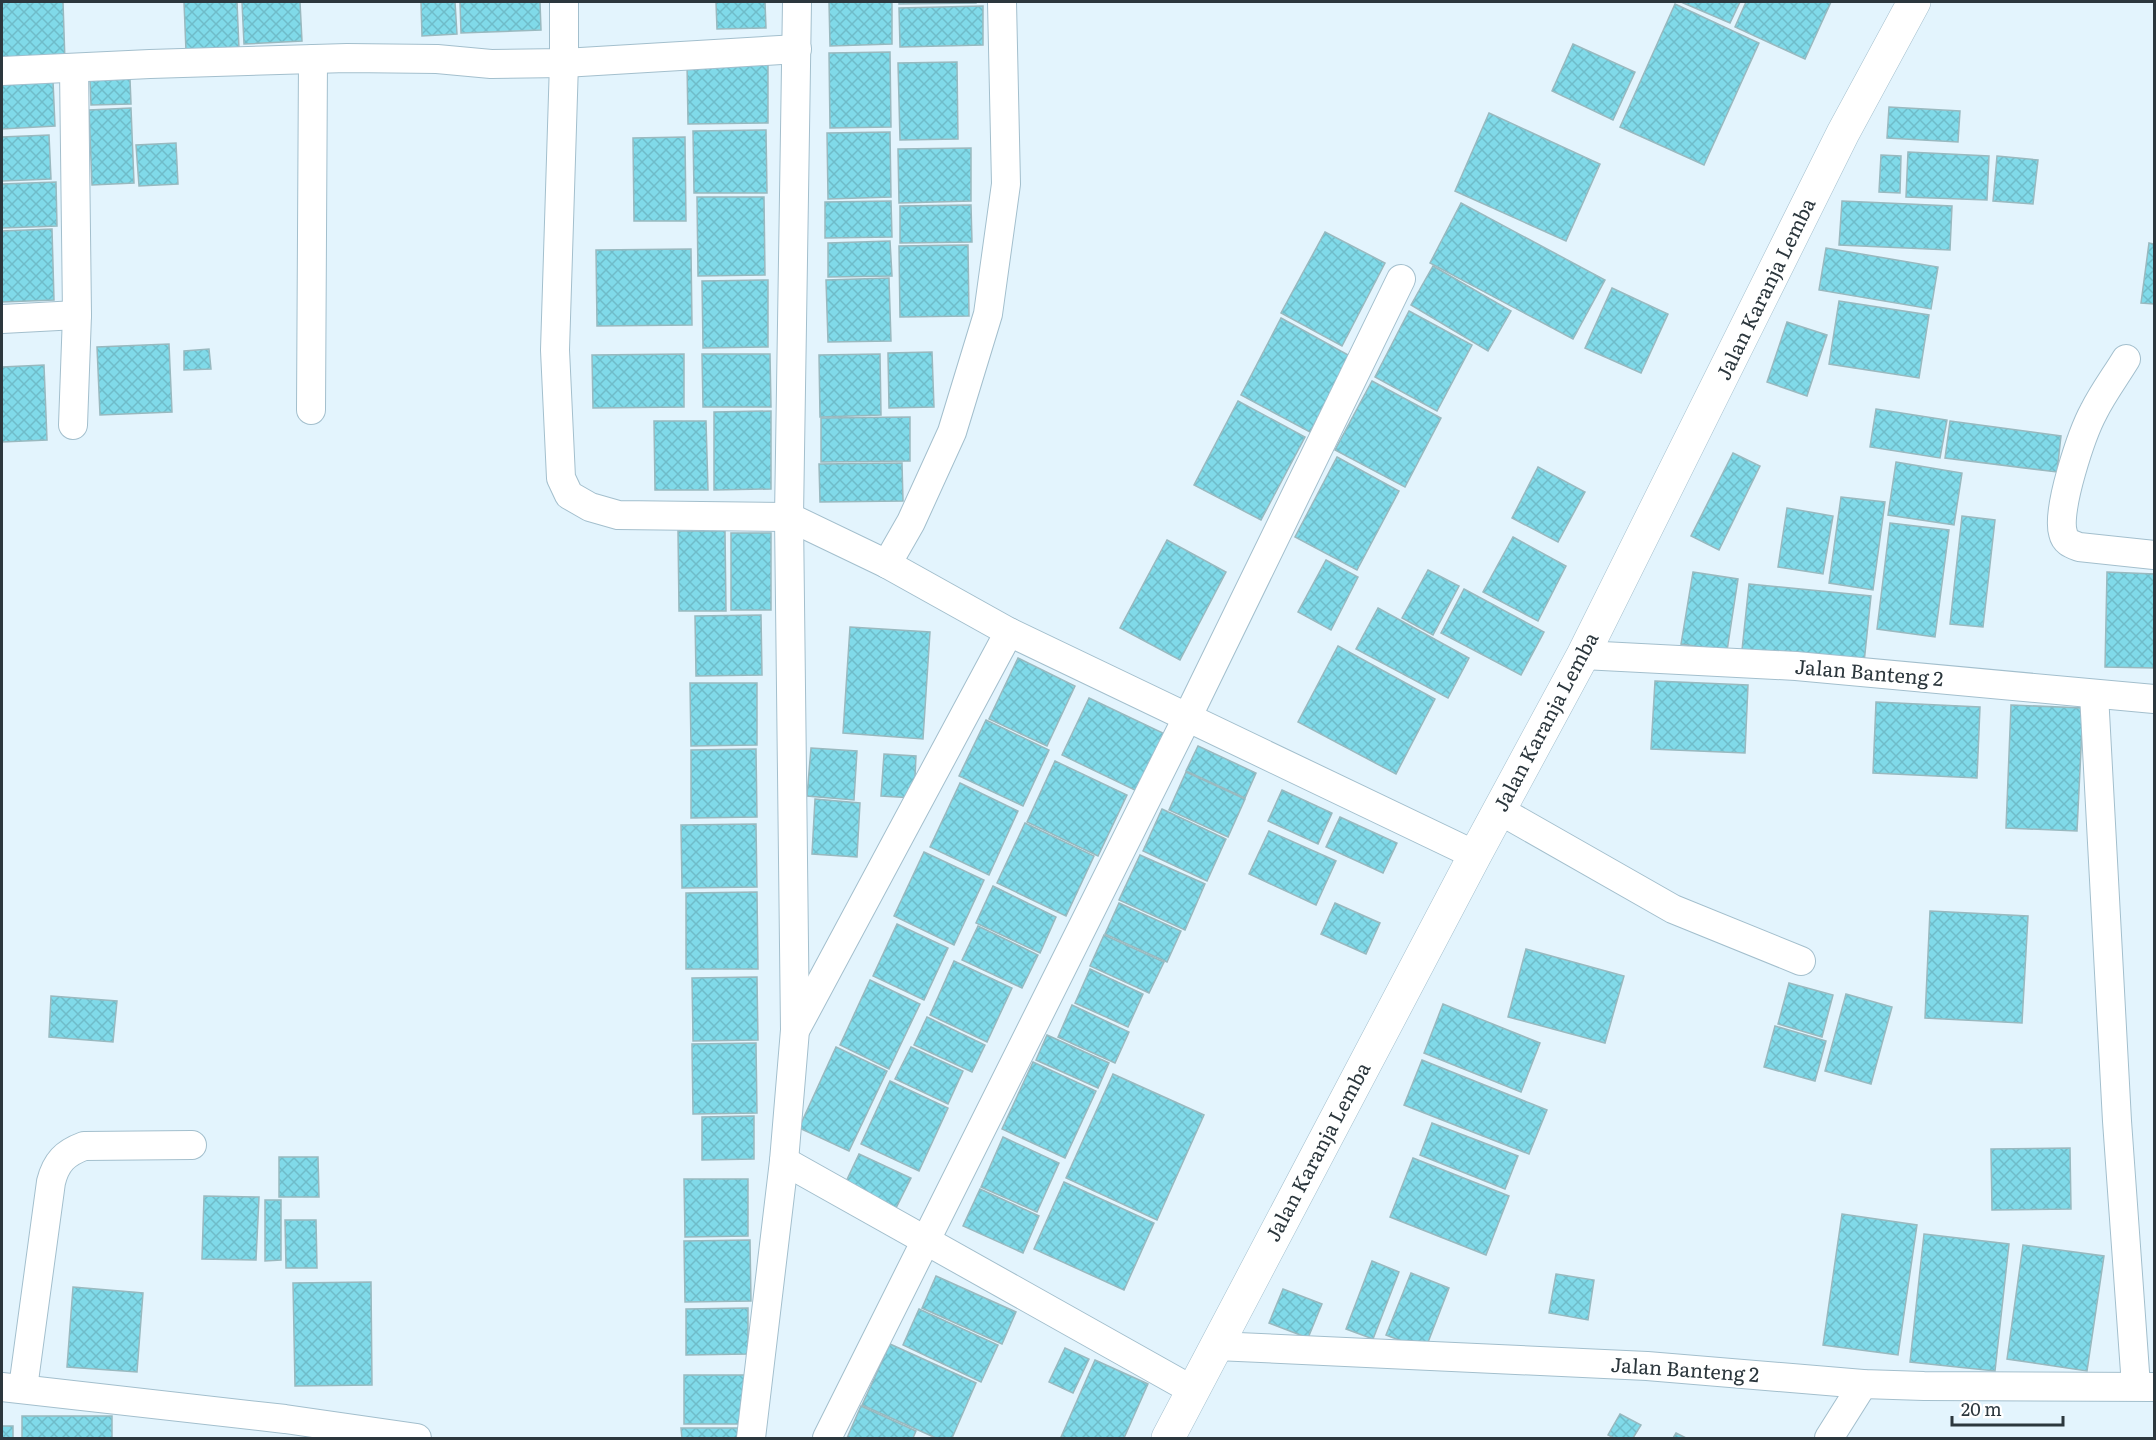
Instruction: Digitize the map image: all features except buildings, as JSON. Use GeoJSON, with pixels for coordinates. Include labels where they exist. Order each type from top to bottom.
{"type":"FeatureCollection","features":[{"type":"Feature","properties":{"kind":"main road","name":"Jalan Karanja Lemba"},"geometry":{"type":"LineString","coordinates":[[1168,1438],[1583,655],[1838,143],[1911,3]]}},
{"type":"Feature","properties":{"kind":"street"},"geometry":{"type":"LineString","coordinates":[[564,2],[555,350],[561,478],[569,495],[590,507],[618,514],[789,517],[887,564],[1009,632],[1475,855]]}},
{"type":"Feature","properties":{"kind":"street"},"geometry":{"type":"LineString","coordinates":[[751,1438],[784,1161],[795,1030],[789,517],[797,2]]}},
{"type":"Feature","properties":{"kind":"street"},"geometry":{"type":"LineString","coordinates":[[887,564],[911,522],[952,432],[988,314],[1006,184],[1002,2]]}},
{"type":"Feature","properties":{"kind":"street"},"geometry":{"type":"LineString","coordinates":[[2,71],[313,59],[437,59],[491,64],[564,63],[796,49]]}},
{"type":"Feature","properties":{"kind":"street"},"geometry":{"type":"LineString","coordinates":[[311,410],[313,59]]}},
{"type":"Feature","properties":{"kind":"street"},"geometry":{"type":"LineString","coordinates":[[73,425],[77,315],[74,68]]}},
{"type":"Feature","properties":{"kind":"street"},"geometry":{"type":"LineString","coordinates":[[827,1438],[1188,716],[1401,279]]}},
{"type":"Feature","properties":{"kind":"street"},"geometry":{"type":"LineString","coordinates":[[2,319],[77,315]]}},
{"type":"Feature","properties":{"kind":"street"},"geometry":{"type":"LineString","coordinates":[[2126,359],[2093,413],[2070,477],[2062,525],[2063,535],[2070,544],[2079,547],[2154,555]]}},
{"type":"Feature","properties":{"kind":"street"},"geometry":{"type":"LineString","coordinates":[[795,1030],[1009,632]]}},
{"type":"Feature","properties":{"kind":"street","name":"Jalan Banteng 2"},"geometry":{"type":"LineString","coordinates":[[1583,655],[1796,666],[2154,699]]}},
{"type":"Feature","properties":{"kind":"street"},"geometry":{"type":"LineString","coordinates":[[2094,694],[2117,1121],[2145,1387]]}},
{"type":"Feature","properties":{"kind":"street"},"geometry":{"type":"LineString","coordinates":[[1500,810],[1673,909],[1801,961]]}},
{"type":"Feature","properties":{"kind":"street"},"geometry":{"type":"LineString","coordinates":[[192,1145],[84,1146],[69,1152],[57,1164],[51,1182],[12,1388],[285,1429],[417,1438]]}},
{"type":"Feature","properties":{"kind":"street"},"geometry":{"type":"LineString","coordinates":[[784,1161],[1194,1391]]}},
{"type":"Feature","properties":{"kind":"street","name":"Jalan Banteng 2"},"geometry":{"type":"LineString","coordinates":[[1216,1346],[1647,1366],[1924,1386],[2145,1387]]}},
{"type":"Feature","properties":{"kind":"street"},"geometry":{"type":"LineString","coordinates":[[1829,1438],[1863,1383]]}}]}
